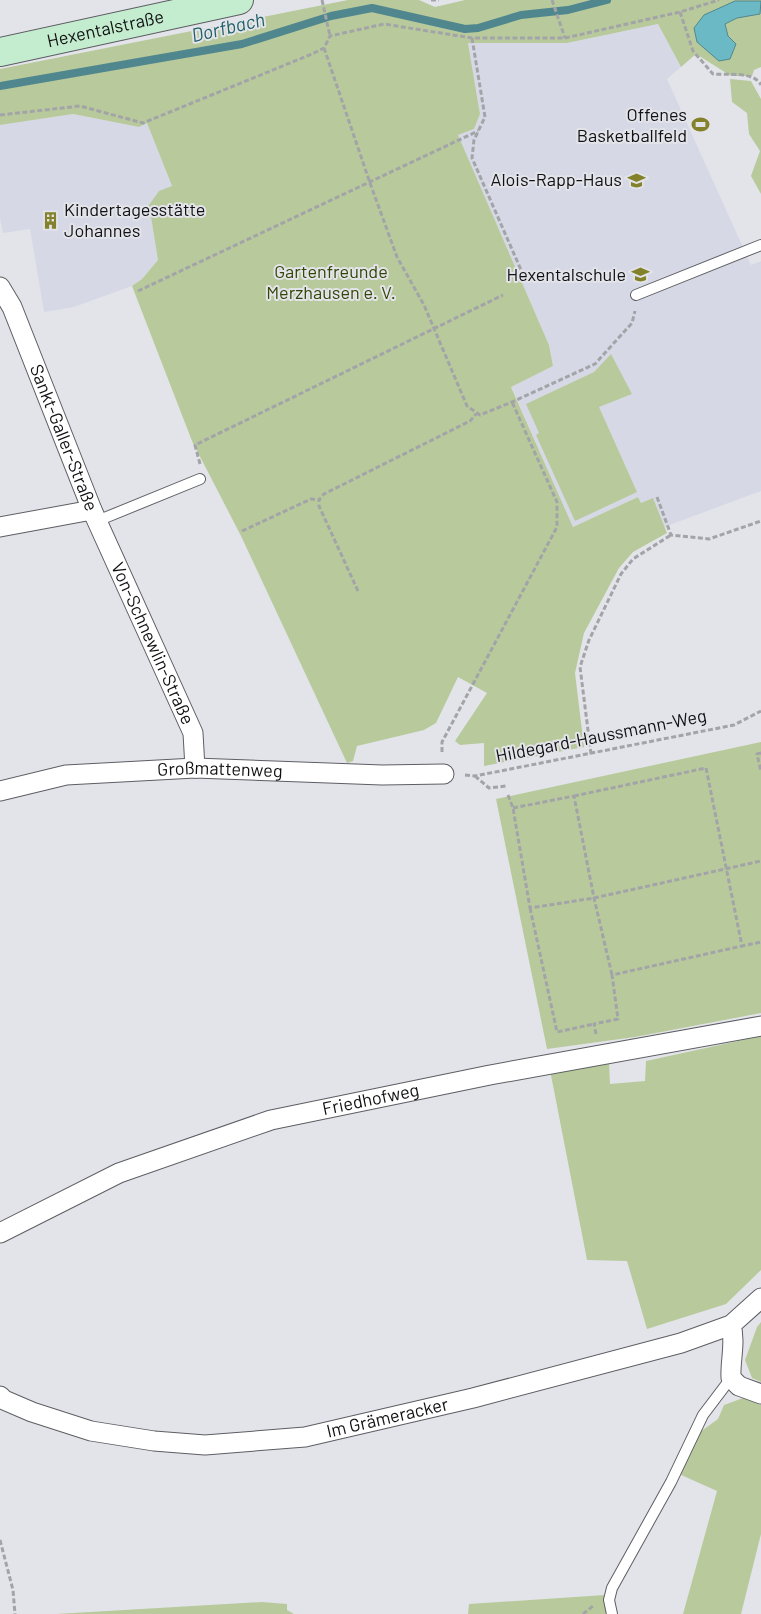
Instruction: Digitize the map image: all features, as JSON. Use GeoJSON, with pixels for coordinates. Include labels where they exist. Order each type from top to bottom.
{"type":"FeatureCollection","features":[{"type":"Feature","properties":{"kind":"main road","name":"Hexentalstraße"},"geometry":{"type":"LineString","coordinates":[[0,52],[239,0]]}},
{"type":"Feature","properties":{"kind":"street","name":"Sankt-Galler-Straße"},"geometry":{"type":"LineString","coordinates":[[0,287],[6,309],[95,516],[0,527]]}},
{"type":"Feature","properties":{"kind":"street","name":"Von-Schnewlin-Straße"},"geometry":{"type":"LineString","coordinates":[[95,516],[193,733],[194,768]]}},
{"type":"Feature","properties":{"kind":"street","name":"Großmattenweg"},"geometry":{"type":"LineString","coordinates":[[0,791],[66,775],[194,768],[382,775],[444,774]]}},
{"type":"Feature","properties":{"kind":"street","name":"Friedhofweg"},"geometry":{"type":"LineString","coordinates":[[0,1233],[119,1173],[271,1120],[490,1074],[761,1026]]}},
{"type":"Feature","properties":{"kind":"street","name":"Im Grämeracker"},"geometry":{"type":"LineString","coordinates":[[0,1396],[4,1400],[32,1412],[92,1431],[154,1441],[205,1445],[305,1437],[510,1388],[681,1342],[731,1325],[761,1298]]}},
{"type":"Feature","properties":{"kind":"street"},"geometry":{"type":"LineString","coordinates":[[731,1325],[735,1339],[730,1362],[731,1378],[739,1386],[761,1394]]}},
{"type":"Feature","properties":{"kind":"lane"},"geometry":{"type":"LineString","coordinates":[[636,295],[761,245]]}},
{"type":"Feature","properties":{"kind":"lane"},"geometry":{"type":"LineString","coordinates":[[95,516],[200,479]]}},
{"type":"Feature","properties":{"kind":"lane"},"geometry":{"type":"LineString","coordinates":[[612,1614],[610,1600],[612,1588],[671,1482],[703,1415],[731,1378]]}},
{"type":"Feature","properties":{"kind":"path"},"geometry":{"type":"LineString","coordinates":[[0,116],[80,106],[143,123],[324,48],[330,36],[322,0]]}},
{"type":"Feature","properties":{"kind":"path"},"geometry":{"type":"LineString","coordinates":[[431,0],[439,0]]}},
{"type":"Feature","properties":{"kind":"path"},"geometry":{"type":"LineString","coordinates":[[552,0],[565,38]]}},
{"type":"Feature","properties":{"kind":"path"},"geometry":{"type":"LineString","coordinates":[[330,36],[384,24],[472,38],[565,38],[680,12],[719,0]]}},
{"type":"Feature","properties":{"kind":"path"},"geometry":{"type":"LineString","coordinates":[[680,12],[693,51],[714,74],[752,76],[761,85]]}},
{"type":"Feature","properties":{"kind":"path"},"geometry":{"type":"LineString","coordinates":[[472,38],[485,117],[472,148],[472,158],[525,279]]}},
{"type":"Feature","properties":{"kind":"path"},"geometry":{"type":"LineString","coordinates":[[324,48],[370,183],[398,257],[424,305],[467,406],[477,414]]}},
{"type":"Feature","properties":{"kind":"path"},"geometry":{"type":"LineString","coordinates":[[138,290],[478,131]]}},
{"type":"Feature","properties":{"kind":"path"},"geometry":{"type":"LineString","coordinates":[[358,590],[319,506],[319,500],[324,494],[470,421],[477,414],[486,413],[512,402],[595,364],[632,323],[636,295]]}},
{"type":"Feature","properties":{"kind":"path"},"geometry":{"type":"LineString","coordinates":[[200,479],[201,466],[195,445],[433,328],[503,296]]}},
{"type":"Feature","properties":{"kind":"path"},"geometry":{"type":"LineString","coordinates":[[444,774],[442,742],[557,526],[557,502],[512,402]]}},
{"type":"Feature","properties":{"kind":"path"},"geometry":{"type":"LineString","coordinates":[[657,498],[671,535]]}},
{"type":"Feature","properties":{"kind":"path"},"geometry":{"type":"LineString","coordinates":[[242,531],[311,499],[319,500]]}},
{"type":"Feature","properties":{"kind":"path"},"geometry":{"type":"LineString","coordinates":[[591,754],[580,667],[589,640],[621,574],[633,559],[671,535],[709,539],[761,521]]}},
{"type":"Feature","properties":{"kind":"path","name":"Hildegard-Haussmann-Weg"},"geometry":{"type":"LineString","coordinates":[[444,774],[475,776],[591,754],[734,725],[761,711]]}},
{"type":"Feature","properties":{"kind":"path"},"geometry":{"type":"LineString","coordinates":[[761,753],[757,754],[761,772]]}},
{"type":"Feature","properties":{"kind":"path"},"geometry":{"type":"LineString","coordinates":[[513,808],[706,768],[742,946]]}},
{"type":"Feature","properties":{"kind":"path"},"geometry":{"type":"LineString","coordinates":[[475,776],[489,788],[506,786]]}},
{"type":"Feature","properties":{"kind":"path"},"geometry":{"type":"LineString","coordinates":[[508,795],[513,808],[530,908],[557,1032],[618,1018],[612,975],[594,898],[574,796]]}},
{"type":"Feature","properties":{"kind":"path"},"geometry":{"type":"LineString","coordinates":[[530,908],[594,898],[761,861]]}},
{"type":"Feature","properties":{"kind":"path"},"geometry":{"type":"LineString","coordinates":[[612,975],[761,942]]}},
{"type":"Feature","properties":{"kind":"path"},"geometry":{"type":"LineString","coordinates":[[594,1024],[598,1042]]}},
{"type":"Feature","properties":{"kind":"path"},"geometry":{"type":"LineString","coordinates":[[0,1540],[13,1590],[15,1614]]}},
{"type":"Feature","properties":{"kind":"shaded area","name":"Hexentalschule"},"geometry":{"type":"Polygon","coordinates":[[[658,24],[681,67],[667,79],[751,265],[761,261],[761,491],[664,527],[653,499],[641,503],[638,497],[573,527],[511,386],[553,366],[549,345],[458,135],[474,129],[480,114],[468,43],[567,43],[658,24]]]}},
{"type":"Feature","properties":{"kind":"shaded area"},"geometry":{"type":"Polygon","coordinates":[[[73,114],[139,127],[147,123],[172,186],[149,205],[158,260],[142,279],[132,286],[74,307],[44,312],[30,229],[3,233],[0,219],[0,125],[73,114]]]}},
{"type":"Feature","properties":{"kind":"green space","name":"Gartenfreunde Merzhausen e. V."},"geometry":{"type":"Polygon","coordinates":[[[348,0],[419,0],[435,7],[465,0],[761,0],[761,67],[754,70],[752,76],[731,76],[696,54],[681,67],[658,24],[567,43],[468,43],[480,114],[474,129],[458,135],[549,345],[553,366],[511,387],[573,527],[638,497],[641,503],[653,498],[667,533],[633,552],[619,568],[584,633],[575,673],[584,747],[484,766],[484,743],[460,745],[455,741],[487,693],[458,677],[436,723],[424,730],[357,746],[353,761],[347,763],[241,536],[192,441],[132,286],[142,279],[158,260],[149,205],[159,191],[172,186],[147,123],[139,127],[73,114],[0,125],[0,69],[348,0]]]}},
{"type":"Feature","properties":{"kind":"green space"},"geometry":{"type":"Polygon","coordinates":[[[730,79],[751,81],[761,99],[761,194],[751,176],[760,151],[749,134],[747,113],[732,102],[730,79]]]}},
{"type":"Feature","properties":{"kind":"green space"},"geometry":{"type":"Polygon","coordinates":[[[611,354],[632,394],[599,407],[637,492],[575,521],[536,435],[539,433],[526,404],[594,372],[611,354]]]}},
{"type":"Feature","properties":{"kind":"green space"},"geometry":{"type":"Polygon","coordinates":[[[761,742],[761,1013],[635,1037],[547,1049],[496,799],[761,742]]]}},
{"type":"Feature","properties":{"kind":"green space"},"geometry":{"type":"Polygon","coordinates":[[[761,1036],[761,1270],[726,1304],[647,1329],[627,1261],[587,1260],[550,1070],[609,1062],[610,1084],[645,1081],[646,1061],[761,1036]]]}},
{"type":"Feature","properties":{"kind":"green space"},"geometry":{"type":"Polygon","coordinates":[[[761,1322],[761,1382],[752,1378],[745,1360],[757,1327],[761,1322]]]}},
{"type":"Feature","properties":{"kind":"green space"},"geometry":{"type":"Polygon","coordinates":[[[743,1398],[761,1405],[761,1534],[741,1614],[683,1614],[717,1491],[679,1474],[700,1432],[718,1419],[724,1405],[743,1398]]]}},
{"type":"Feature","properties":{"kind":"green space"},"geometry":{"type":"Polygon","coordinates":[[[605,1595],[607,1614],[468,1614],[469,1604],[605,1595]]]}},
{"type":"Feature","properties":{"kind":"green space"},"geometry":{"type":"Polygon","coordinates":[[[262,1602],[287,1604],[287,1610],[294,1614],[56,1614],[262,1602]]]}},
{"type":"Feature","properties":{"kind":"water"},"geometry":{"type":"Polygon","coordinates":[[[735,1],[761,1],[760,14],[737,18],[725,24],[728,36],[736,44],[730,59],[719,61],[697,42],[694,28],[704,15],[735,1]]]}},
{"type":"Feature","properties":{"kind":"waterway","name":"Dorfbach"},"geometry":{"type":"LineString","coordinates":[[0,86],[242,44],[331,16],[372,8],[465,29],[478,28],[521,15],[568,10],[607,0]]}},
{"type":"Feature","properties":{"kind":"place","name":"Offenes Basketballfeld"},"geometry":{"type":"Point","coordinates":[701,125]}},
{"type":"Feature","properties":{"kind":"place","name":"Alois-Rapp-Haus"},"geometry":{"type":"Point","coordinates":[636,180]}},
{"type":"Feature","properties":{"kind":"place","name":"Kindertagesstätte Johannes"},"geometry":{"type":"Point","coordinates":[50,220]}},
{"type":"Feature","properties":{"kind":"place","name":"Hexentalschule"},"geometry":{"type":"Point","coordinates":[640,275]}}]}
